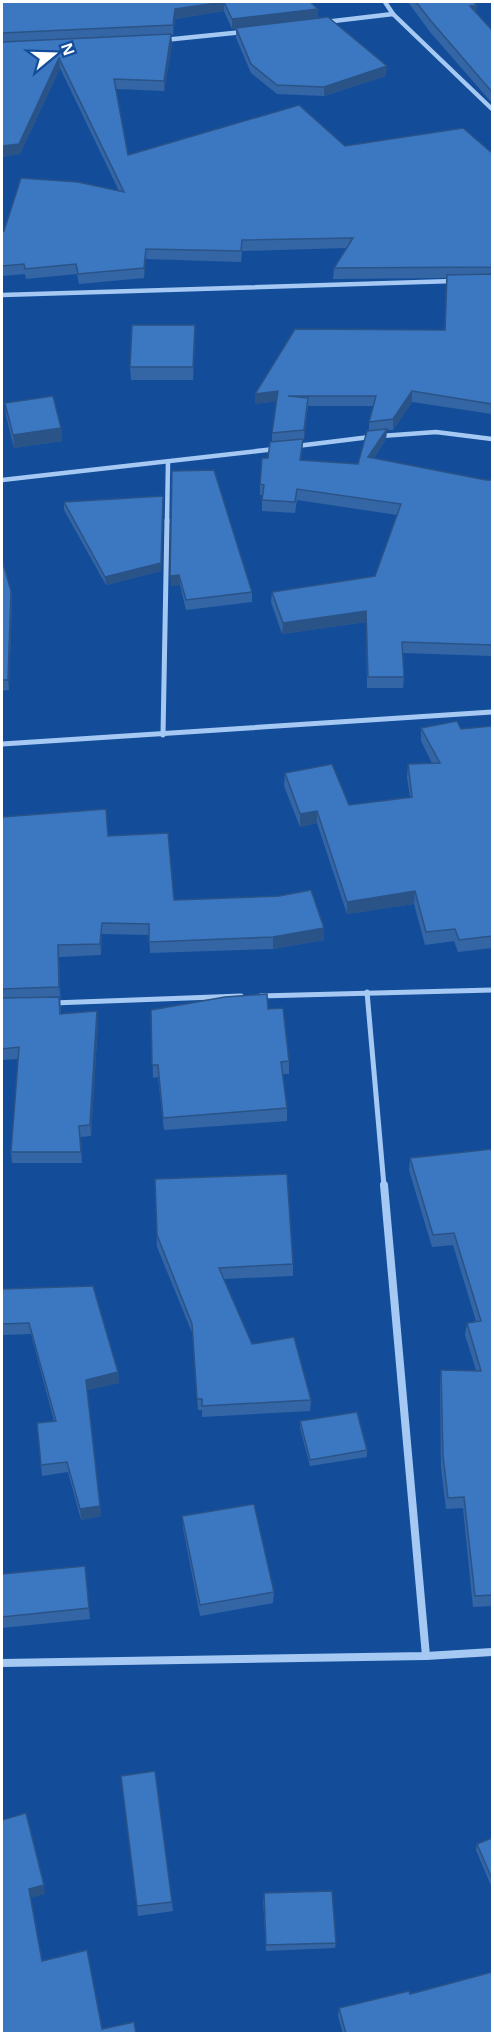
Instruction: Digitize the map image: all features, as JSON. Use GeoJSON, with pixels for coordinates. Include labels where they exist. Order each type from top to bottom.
{"type":"FeatureCollection","features":[{"type":"Feature","properties":{"kind":"street"},"geometry":{"type":"LineString","coordinates":[[385,2],[393,14],[492,109]]}},
{"type":"Feature","properties":{"kind":"street"},"geometry":{"type":"LineString","coordinates":[[323,22],[393,14]]}},
{"type":"Feature","properties":{"kind":"street"},"geometry":{"type":"LineString","coordinates":[[160,40],[253,31]]}},
{"type":"Feature","properties":{"kind":"street"},"geometry":{"type":"LineString","coordinates":[[2,295],[457,281]]}},
{"type":"Feature","properties":{"kind":"street"},"geometry":{"type":"LineString","coordinates":[[2,480],[428,430],[458,432],[492,439]]}},
{"type":"Feature","properties":{"kind":"street"},"geometry":{"type":"LineString","coordinates":[[163,735],[168,462]]}},
{"type":"Feature","properties":{"kind":"street"},"geometry":{"type":"LineString","coordinates":[[2,744],[492,712]]}},
{"type":"Feature","properties":{"kind":"street"},"geometry":{"type":"LineString","coordinates":[[49,1003],[492,990]]}},
{"type":"Feature","properties":{"kind":"street"},"geometry":{"type":"LineString","coordinates":[[367,992],[426,1656]]}},
{"type":"Feature","properties":{"kind":"street"},"geometry":{"type":"LineString","coordinates":[[2,1663],[426,1656],[492,1652]]}},
{"type":"Feature","properties":{"kind":"building"},"geometry":{"type":"Polygon","coordinates":[[[2,2],[224,2],[175,9],[173,25],[2,33],[2,2]]]}},
{"type":"Feature","properties":{"kind":"building"},"geometry":{"type":"Polygon","coordinates":[[[224,2],[310,2],[318,9],[232,19],[224,2]]]}},
{"type":"Feature","properties":{"kind":"building"},"geometry":{"type":"Polygon","coordinates":[[[416,2],[474,2],[477,5],[470,6],[492,30],[492,92],[431,21],[416,2]]]}},
{"type":"Feature","properties":{"kind":"building"},"geometry":{"type":"Polygon","coordinates":[[[328,17],[387,66],[324,87],[277,85],[251,64],[236,28],[328,17]]]}},
{"type":"Feature","properties":{"kind":"building"},"geometry":{"type":"Polygon","coordinates":[[[171,34],[164,81],[114,79],[128,155],[299,105],[345,146],[463,128],[492,153],[492,267],[334,268],[353,238],[242,240],[241,251],[146,249],[144,268],[78,274],[76,264],[25,269],[24,264],[2,266],[2,232],[21,178],[78,182],[124,192],[59,58],[19,144],[2,146],[2,42],[171,34]]]}},
{"type":"Feature","properties":{"kind":"building"},"geometry":{"type":"Polygon","coordinates":[[[492,274],[492,404],[412,391],[393,419],[369,422],[376,396],[288,396],[308,398],[304,430],[272,433],[278,391],[255,394],[295,329],[445,330],[447,275],[492,274]]]}},
{"type":"Feature","properties":{"kind":"building"},"geometry":{"type":"Polygon","coordinates":[[[132,325],[195,325],[193,367],[130,367],[132,325]]]}},
{"type":"Feature","properties":{"kind":"building"},"geometry":{"type":"Polygon","coordinates":[[[53,396],[61,428],[13,435],[5,403],[53,396]]]}},
{"type":"Feature","properties":{"kind":"building"},"geometry":{"type":"Polygon","coordinates":[[[387,429],[368,457],[492,480],[492,645],[402,642],[404,677],[368,677],[366,611],[283,623],[272,592],[375,576],[401,504],[297,489],[295,502],[262,500],[264,485],[260,484],[262,458],[268,458],[270,442],[303,439],[300,460],[358,464],[367,431],[387,429]]]}},
{"type":"Feature","properties":{"kind":"building"},"geometry":{"type":"Polygon","coordinates":[[[214,470],[252,592],[186,600],[179,575],[170,576],[172,471],[214,470]]]}},
{"type":"Feature","properties":{"kind":"building"},"geometry":{"type":"Polygon","coordinates":[[[163,496],[161,563],[105,577],[64,502],[163,496]]]}},
{"type":"Feature","properties":{"kind":"building"},"geometry":{"type":"Polygon","coordinates":[[[2,560],[11,591],[8,680],[2,680],[2,560]]]}},
{"type":"Feature","properties":{"kind":"building"},"geometry":{"type":"Polygon","coordinates":[[[457,721],[461,729],[492,726],[492,936],[459,940],[455,929],[426,932],[415,891],[347,902],[317,811],[300,814],[285,773],[332,764],[349,805],[412,797],[408,764],[440,763],[421,728],[457,721]]]}},
{"type":"Feature","properties":{"kind":"building"},"geometry":{"type":"Polygon","coordinates":[[[106,809],[108,836],[168,833],[174,900],[279,896],[311,890],[324,928],[273,937],[149,942],[149,924],[102,923],[100,944],[58,945],[59,987],[2,989],[2,817],[106,809]]]}},
{"type":"Feature","properties":{"kind":"building"},"geometry":{"type":"Polygon","coordinates":[[[267,994],[268,1009],[283,1008],[289,1061],[281,1062],[287,1108],[163,1118],[158,1065],[152,1065],[151,1010],[225,997],[267,994]]]}},
{"type":"Feature","properties":{"kind":"building"},"geometry":{"type":"Polygon","coordinates":[[[59,997],[60,1014],[97,1011],[90,1125],[79,1126],[81,1152],[11,1152],[19,1047],[2,1049],[2,998],[59,997]]]}},
{"type":"Feature","properties":{"kind":"building"},"geometry":{"type":"Polygon","coordinates":[[[492,1149],[492,1595],[475,1596],[464,1497],[448,1498],[443,1456],[441,1370],[481,1371],[467,1323],[481,1321],[454,1233],[433,1235],[410,1158],[492,1149]]]}},
{"type":"Feature","properties":{"kind":"building"},"geometry":{"type":"Polygon","coordinates":[[[287,1174],[293,1264],[219,1268],[252,1344],[294,1337],[311,1400],[202,1406],[202,1399],[197,1399],[192,1324],[157,1235],[155,1179],[287,1174]]]}},
{"type":"Feature","properties":{"kind":"building"},"geometry":{"type":"Polygon","coordinates":[[[93,1286],[118,1372],[86,1380],[100,1506],[80,1509],[67,1462],[41,1465],[37,1423],[56,1421],[29,1323],[2,1324],[2,1289],[93,1286]]]}},
{"type":"Feature","properties":{"kind":"building"},"geometry":{"type":"Polygon","coordinates":[[[357,1412],[367,1450],[310,1460],[300,1421],[357,1412]]]}},
{"type":"Feature","properties":{"kind":"building"},"geometry":{"type":"Polygon","coordinates":[[[254,1504],[274,1592],[200,1605],[182,1516],[254,1504]]]}},
{"type":"Feature","properties":{"kind":"building"},"geometry":{"type":"Polygon","coordinates":[[[85,1566],[89,1608],[2,1617],[2,1574],[85,1566]]]}},
{"type":"Feature","properties":{"kind":"building"},"geometry":{"type":"Polygon","coordinates":[[[155,1771],[172,1902],[137,1906],[121,1776],[155,1771]]]}},
{"type":"Feature","properties":{"kind":"building"},"geometry":{"type":"Polygon","coordinates":[[[26,1813],[44,1885],[29,1889],[42,1961],[87,1950],[102,2029],[134,2022],[136,2034],[2,2034],[2,1820],[26,1813]]]}},
{"type":"Feature","properties":{"kind":"building"},"geometry":{"type":"Polygon","coordinates":[[[492,1838],[492,1879],[477,1844],[492,1838]]]}},
{"type":"Feature","properties":{"kind":"building"},"geometry":{"type":"Polygon","coordinates":[[[332,1891],[336,1943],[266,1945],[264,1893],[332,1891]]]}},
{"type":"Feature","properties":{"kind":"building"},"geometry":{"type":"Polygon","coordinates":[[[492,1972],[492,2034],[346,2034],[339,2008],[409,1991],[410,1994],[492,1972]]]}}]}
